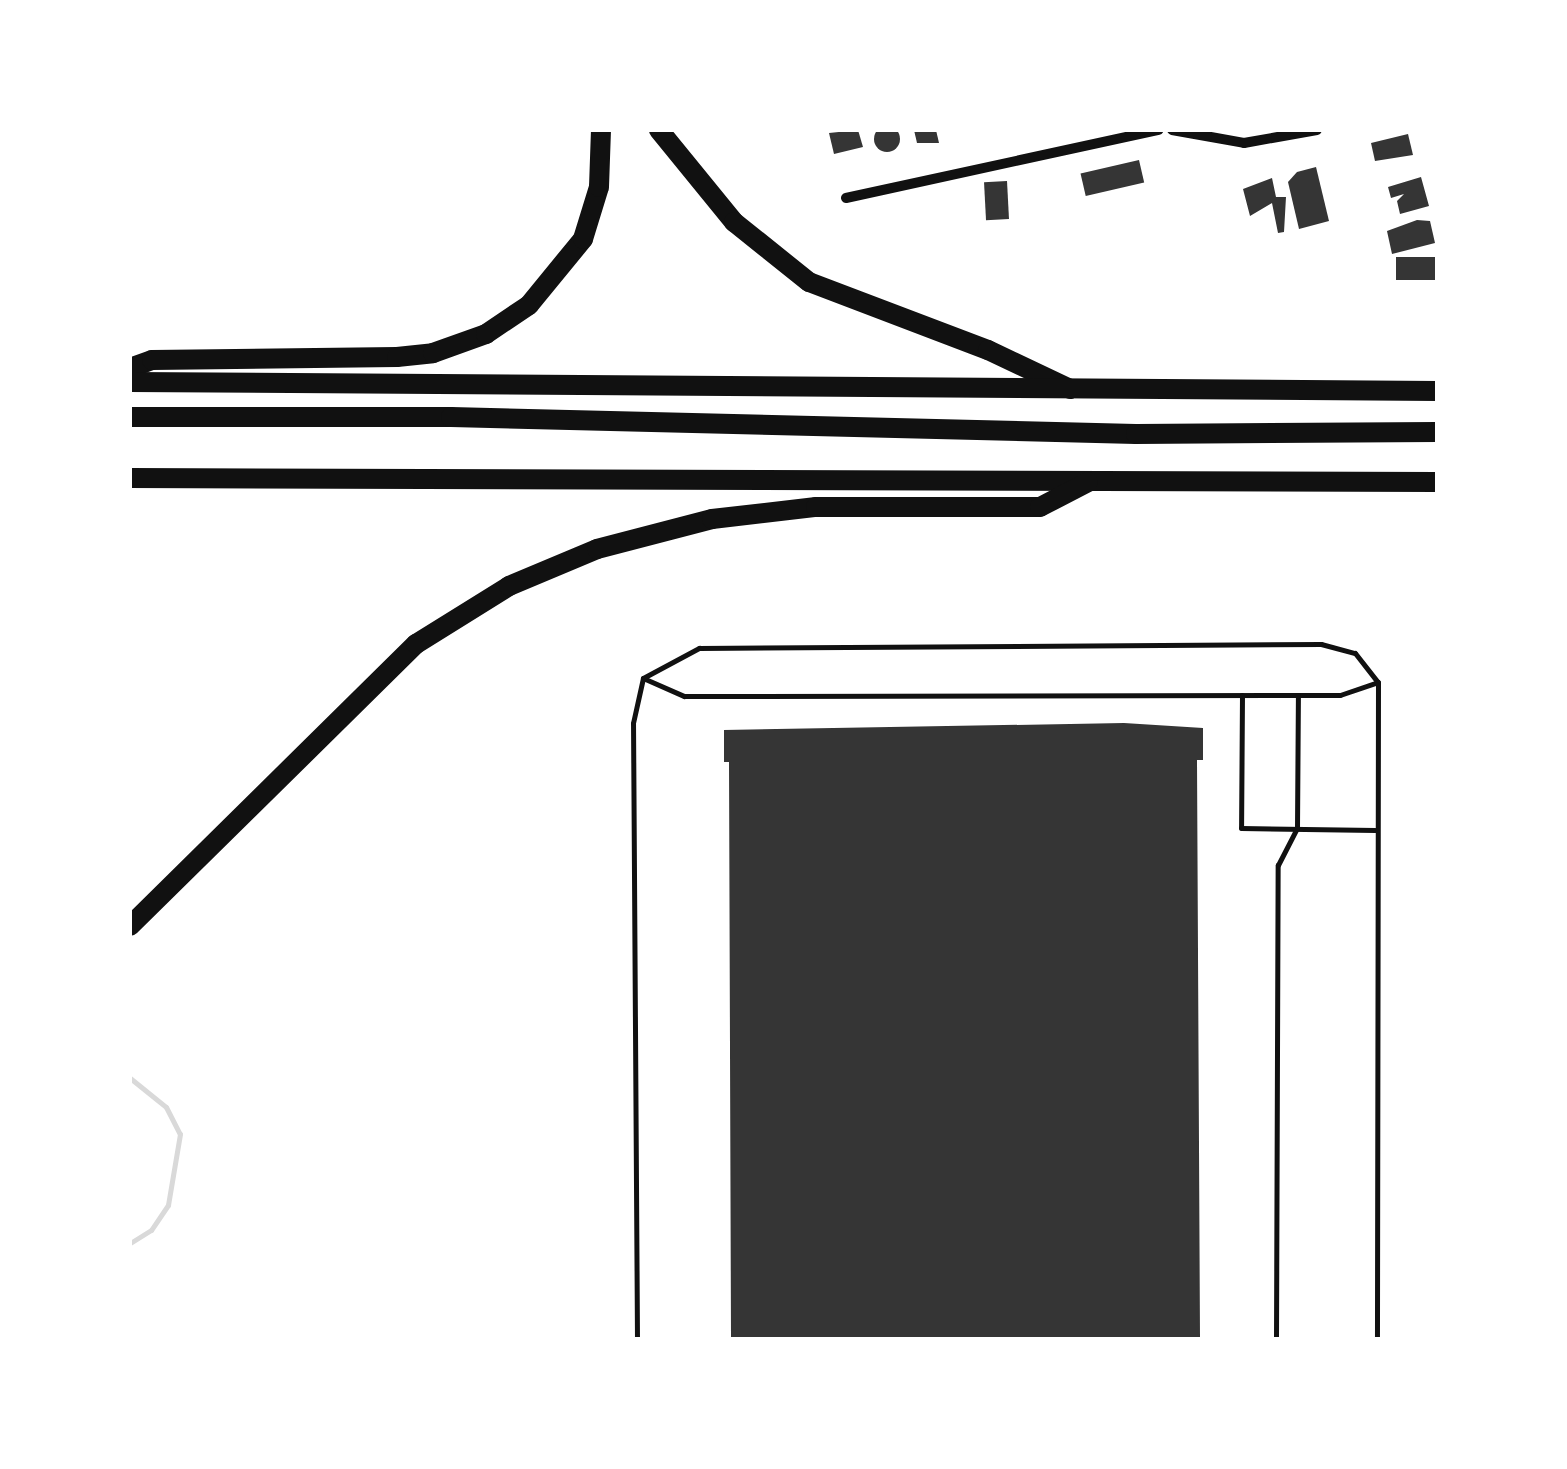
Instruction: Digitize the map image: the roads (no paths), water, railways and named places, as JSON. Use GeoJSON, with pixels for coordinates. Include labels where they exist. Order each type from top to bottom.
{"type":"FeatureCollection","features":[{"type":"Feature","properties":{"kind":"highway"},"geometry":{"type":"LineString","coordinates":[[130,368],[152,360],[397,357],[486,334],[529,306],[583,240],[599,188],[600,130]]}},
{"type":"Feature","properties":{"kind":"highway"},"geometry":{"type":"LineString","coordinates":[[659,130],[734,222],[809,282],[988,350],[1076,392]]}},
{"type":"Feature","properties":{"kind":"highway"},"geometry":{"type":"LineString","coordinates":[[130,382],[1076,392],[1437,391]]}},
{"type":"Feature","properties":{"kind":"highway"},"geometry":{"type":"LineString","coordinates":[[130,418],[450,417],[1136,434],[1437,432]]}},
{"type":"Feature","properties":{"kind":"highway"},"geometry":{"type":"LineString","coordinates":[[130,478],[1437,482]]}},
{"type":"Feature","properties":{"kind":"highway"},"geometry":{"type":"LineString","coordinates":[[130,926],[416,644],[552,566],[712,519],[816,507],[1040,508],[1090,481]]}},
{"type":"Feature","properties":{"kind":"street"},"geometry":{"type":"LineString","coordinates":[[846,198],[1159,130]]}},
{"type":"Feature","properties":{"kind":"street"},"geometry":{"type":"LineString","coordinates":[[1172,130],[1244,143],[1318,130]]}},
{"type":"Feature","properties":{"kind":"lane"},"geometry":{"type":"LineString","coordinates":[[637,1339],[634,723],[643,678],[678,654],[699,648],[1321,644],[1354,654],[1378,682],[1377,1339]]}},
{"type":"Feature","properties":{"kind":"lane"},"geometry":{"type":"LineString","coordinates":[[643,678],[684,696],[1340,695],[1378,682]]}},
{"type":"Feature","properties":{"kind":"lane"},"geometry":{"type":"LineString","coordinates":[[1242,695],[1241,828],[1377,830]]}},
{"type":"Feature","properties":{"kind":"lane"},"geometry":{"type":"LineString","coordinates":[[1276,1339],[1278,865],[1297,828],[1298,695]]}},
{"type":"Feature","properties":{"kind":"waterway"},"geometry":{"type":"LineString","coordinates":[[130,1078],[166,1107],[180,1134],[168,1205],[151,1230],[130,1243]]}}]}
